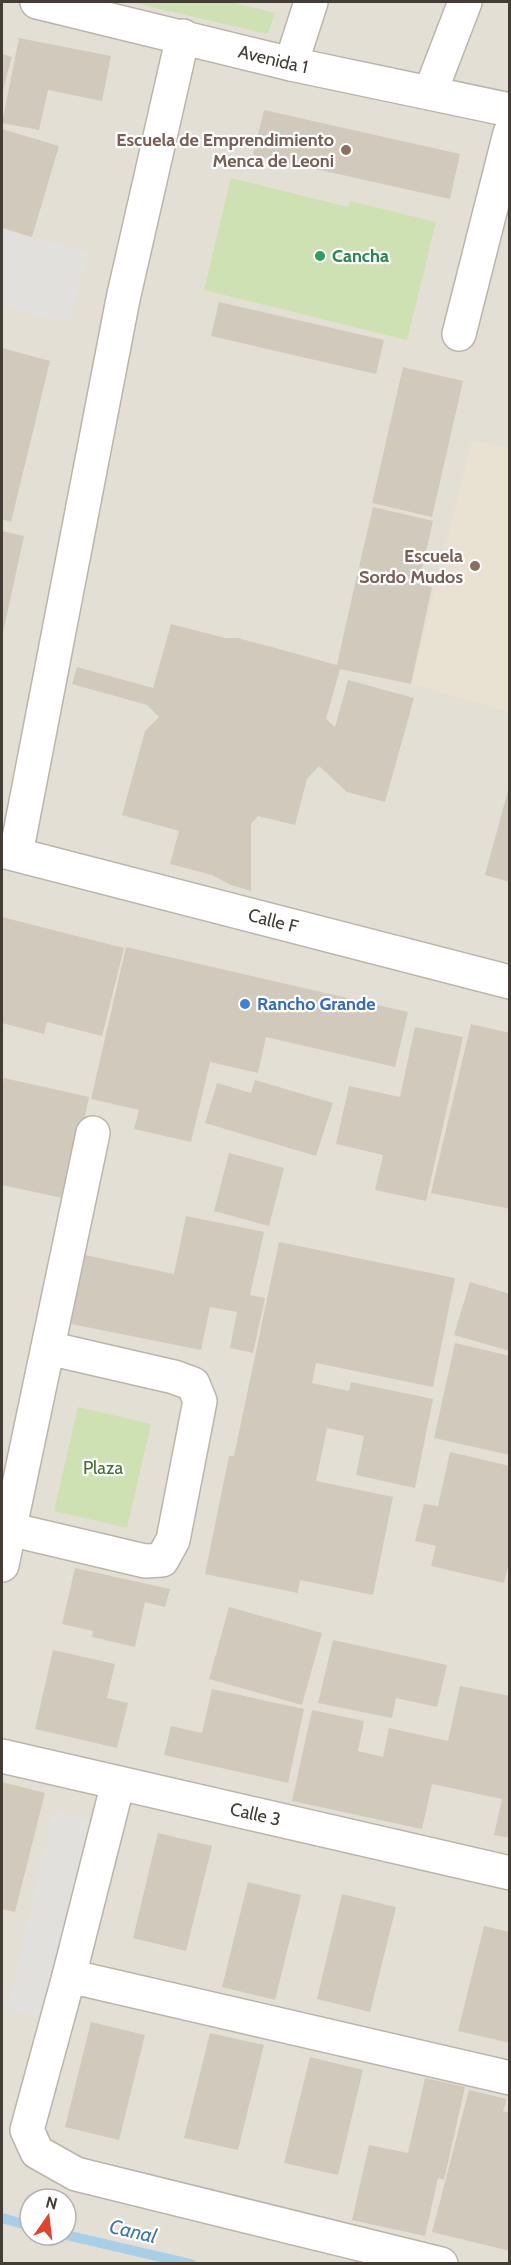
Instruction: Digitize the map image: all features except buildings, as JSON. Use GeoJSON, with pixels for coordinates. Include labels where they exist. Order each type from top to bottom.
{"type":"FeatureCollection","features":[{"type":"Feature","properties":{"kind":"street","name":"Avenida 1"},"geometry":{"type":"LineString","coordinates":[[37,2],[291,64],[510,110]]}},
{"type":"Feature","properties":{"kind":"street"},"geometry":{"type":"LineString","coordinates":[[291,64],[311,2]]}},
{"type":"Feature","properties":{"kind":"street"},"geometry":{"type":"LineString","coordinates":[[430,93],[465,2]]}},
{"type":"Feature","properties":{"kind":"street"},"geometry":{"type":"LineString","coordinates":[[9,852],[123,299],[183,36]]}},
{"type":"Feature","properties":{"kind":"street"},"geometry":{"type":"LineString","coordinates":[[459,334],[510,134]]}},
{"type":"Feature","properties":{"kind":"street","name":"Calle F"},"geometry":{"type":"LineString","coordinates":[[9,852],[510,982]]}},
{"type":"Feature","properties":{"kind":"street"},"geometry":{"type":"LineString","coordinates":[[2,1565],[93,1133]]}},
{"type":"Feature","properties":{"kind":"street"},"geometry":{"type":"LineString","coordinates":[[9,1529],[145,1561],[162,1560],[173,1540],[200,1401],[193,1384],[174,1377],[48,1348]]}},
{"type":"Feature","properties":{"kind":"street","name":"Calle 3"},"geometry":{"type":"LineString","coordinates":[[2,1756],[510,1873]]}},
{"type":"Feature","properties":{"kind":"street"},"geometry":{"type":"LineString","coordinates":[[118,1783],[27,2130],[37,2152],[76,2174],[441,2264]]}},
{"type":"Feature","properties":{"kind":"street"},"geometry":{"type":"LineString","coordinates":[[69,1976],[510,2078]]}},
{"type":"Feature","properties":{"kind":"shaded area"},"geometry":{"type":"Polygon","coordinates":[[[2,2],[509,2],[509,2263],[2,2264],[2,2]]]}},
{"type":"Feature","properties":{"kind":"shaded area"},"geometry":{"type":"Polygon","coordinates":[[[2,230],[89,252],[68,324],[2,305],[2,230]]]}},
{"type":"Feature","properties":{"kind":"shaded area","name":"Escuela Sordo Mudos"},"geometry":{"type":"Polygon","coordinates":[[[472,440],[509,448],[509,712],[411,684],[472,440]]]}},
{"type":"Feature","properties":{"kind":"shaded area"},"geometry":{"type":"Polygon","coordinates":[[[53,1812],[122,1828],[77,2025],[8,2009],[53,1812]]]}},
{"type":"Feature","properties":{"kind":"green space"},"geometry":{"type":"Polygon","coordinates":[[[130,2],[230,2],[275,13],[268,34],[130,2]]]}},
{"type":"Feature","properties":{"kind":"green space","name":"Cancha"},"geometry":{"type":"Polygon","coordinates":[[[231,178],[348,207],[350,201],[436,222],[407,340],[204,290],[231,178]]]}},
{"type":"Feature","properties":{"kind":"green space","name":"Plaza"},"geometry":{"type":"Polygon","coordinates":[[[78,1407],[151,1424],[127,1528],[54,1511],[78,1407]]]}},
{"type":"Feature","properties":{"kind":"waterway","name":"Canal"},"geometry":{"type":"LineString","coordinates":[[2,2218],[18,2223]]}},
{"type":"Feature","properties":{"kind":"waterway","name":"Canal"},"geometry":{"type":"LineString","coordinates":[[78,2238],[191,2264]]}},
{"type":"Feature","properties":{"kind":"place","name":"Escuela de Emprendimiento Menca de Leoni"},"geometry":{"type":"Point","coordinates":[346,150]}},
{"type":"Feature","properties":{"kind":"place","name":"Cancha"},"geometry":{"type":"Point","coordinates":[320,256]}},
{"type":"Feature","properties":{"kind":"place","name":"Escuela Sordo Mudos"},"geometry":{"type":"Point","coordinates":[475,566]}},
{"type":"Feature","properties":{"kind":"place","name":"Rancho Grande"},"geometry":{"type":"Point","coordinates":[245,1004]}}]}
